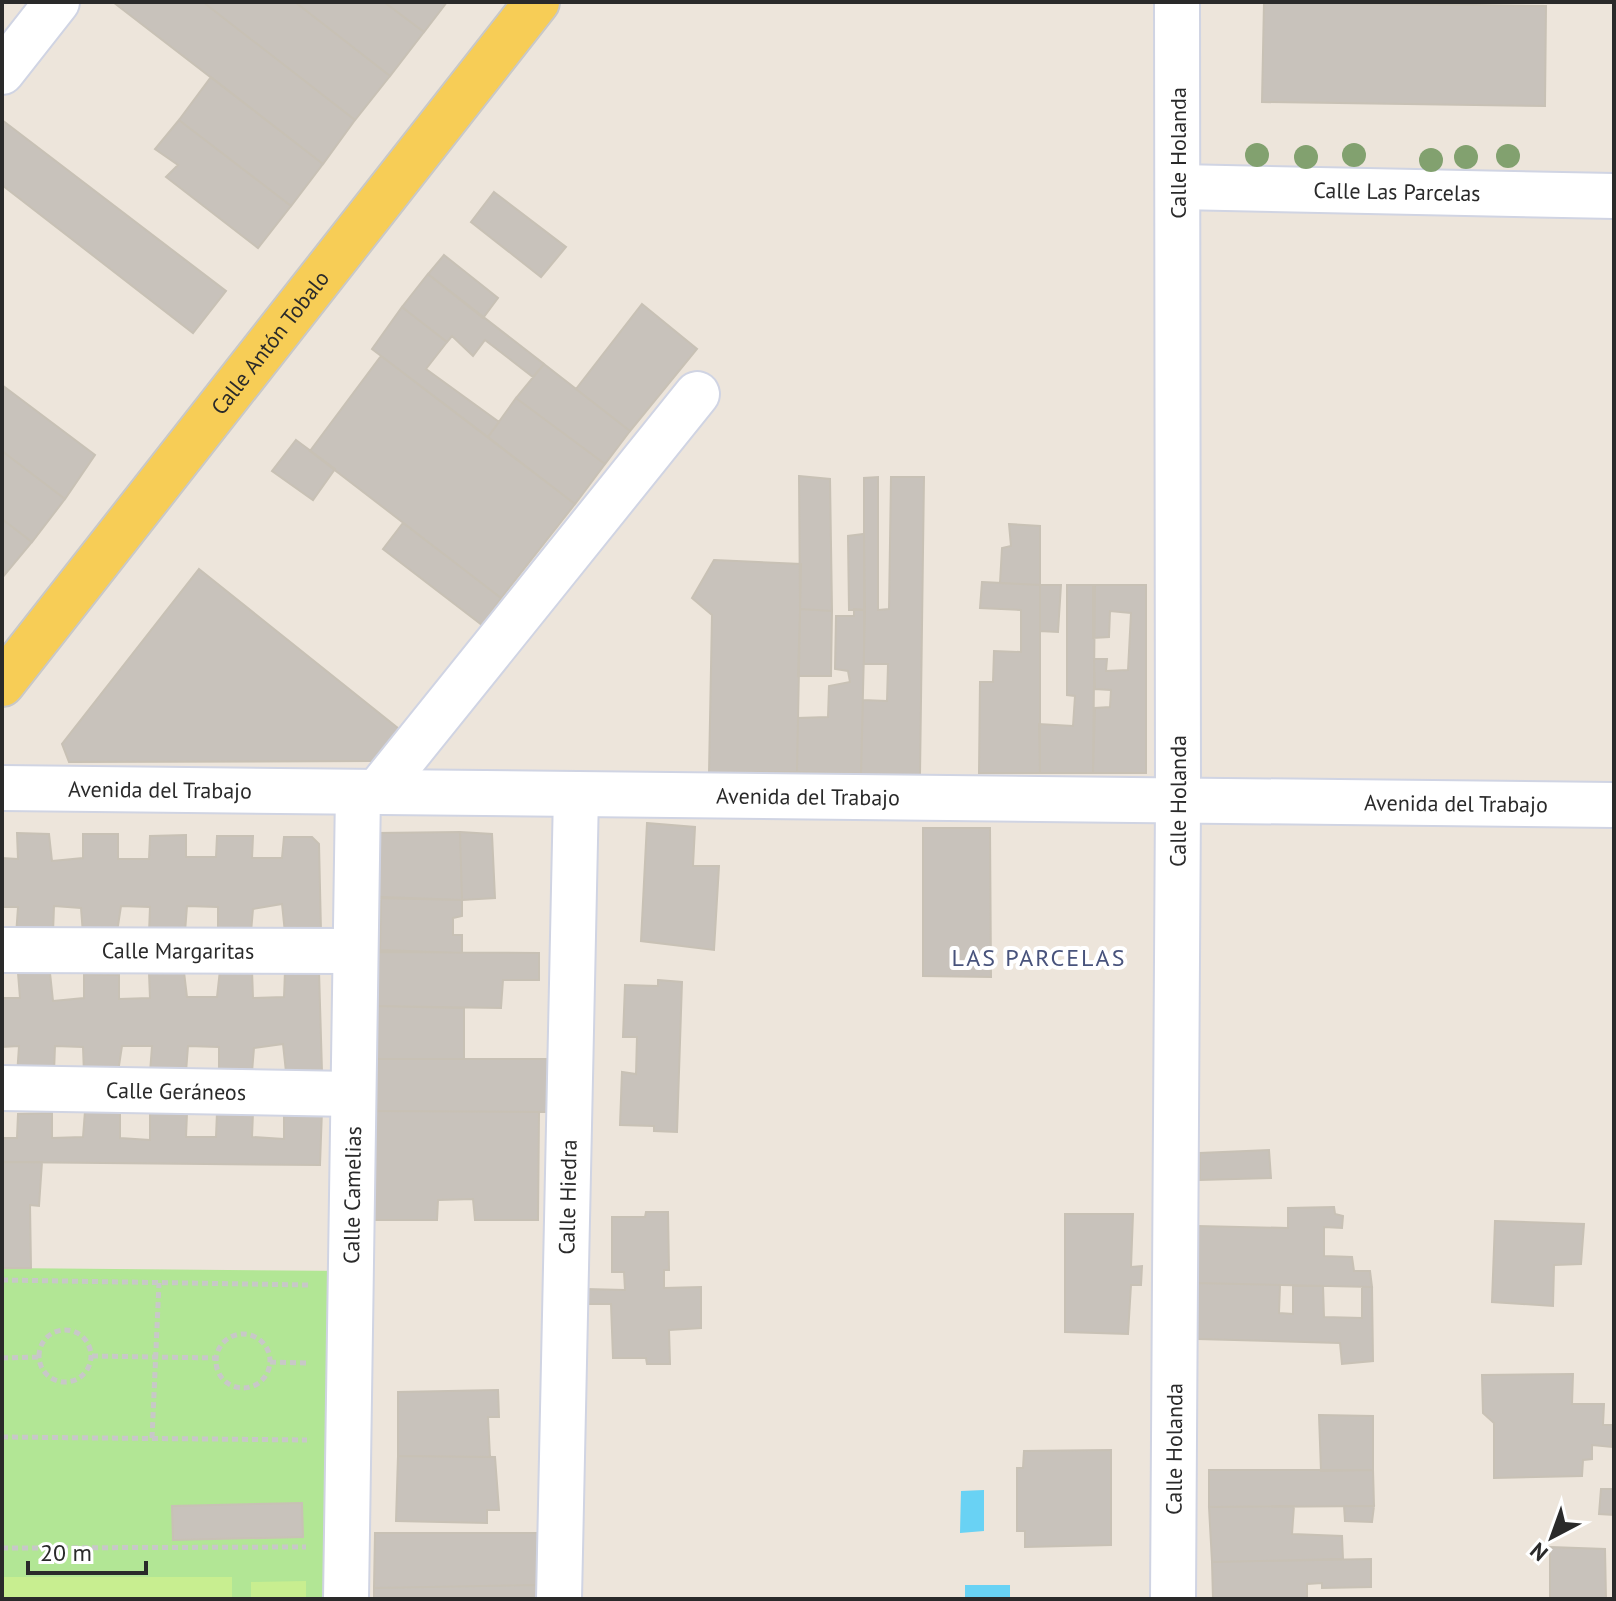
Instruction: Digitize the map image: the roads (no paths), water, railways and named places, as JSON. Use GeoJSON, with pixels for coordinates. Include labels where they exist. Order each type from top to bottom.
{"type":"FeatureCollection","features":[{"type":"Feature","properties":{"kind":"main road","name":"Calle Antón Tobalo"},"geometry":{"type":"LineString","coordinates":[[2,684],[537,2]]}},
{"type":"Feature","properties":{"kind":"street"},"geometry":{"type":"LineString","coordinates":[[2,72],[57,2]]}},
{"type":"Feature","properties":{"kind":"street","name":"Calle Holanda"},"geometry":{"type":"LineString","coordinates":[[1173,1599],[1178,801],[1177,2]]}},
{"type":"Feature","properties":{"kind":"street","name":"Calle Las Parcelas"},"geometry":{"type":"LineString","coordinates":[[1179,187],[1614,196]]}},
{"type":"Feature","properties":{"kind":"street"},"geometry":{"type":"LineString","coordinates":[[367,792],[697,394]]}},
{"type":"Feature","properties":{"kind":"street","name":"Avenida del Trabajo"},"geometry":{"type":"LineString","coordinates":[[2,788],[1614,805]]}},
{"type":"Feature","properties":{"kind":"street","name":"Calle Camelias"},"geometry":{"type":"LineString","coordinates":[[346,1599],[353,951],[367,792]]}},
{"type":"Feature","properties":{"kind":"street","name":"Calle Hiedra"},"geometry":{"type":"LineString","coordinates":[[559,1599],[576,794]]}},
{"type":"Feature","properties":{"kind":"street","name":"Calle Margaritas"},"geometry":{"type":"LineString","coordinates":[[2,950],[353,951]]}},
{"type":"Feature","properties":{"kind":"street","name":"Calle Geráneos"},"geometry":{"type":"LineString","coordinates":[[2,1088],[352,1094]]}},
{"type":"Feature","properties":{"kind":"water"},"geometry":{"type":"Polygon","coordinates":[[[984,1490],[984,1531],[960,1533],[961,1491],[984,1490]]]}},
{"type":"Feature","properties":{"kind":"water"},"geometry":{"type":"Polygon","coordinates":[[[965,1585],[1010,1585],[1010,1599],[965,1599],[965,1585]]]}},
{"type":"Feature","properties":{"kind":"district","name":"LAS PARCELAS"},"geometry":{"type":"Point","coordinates":[1039,958]}}]}
